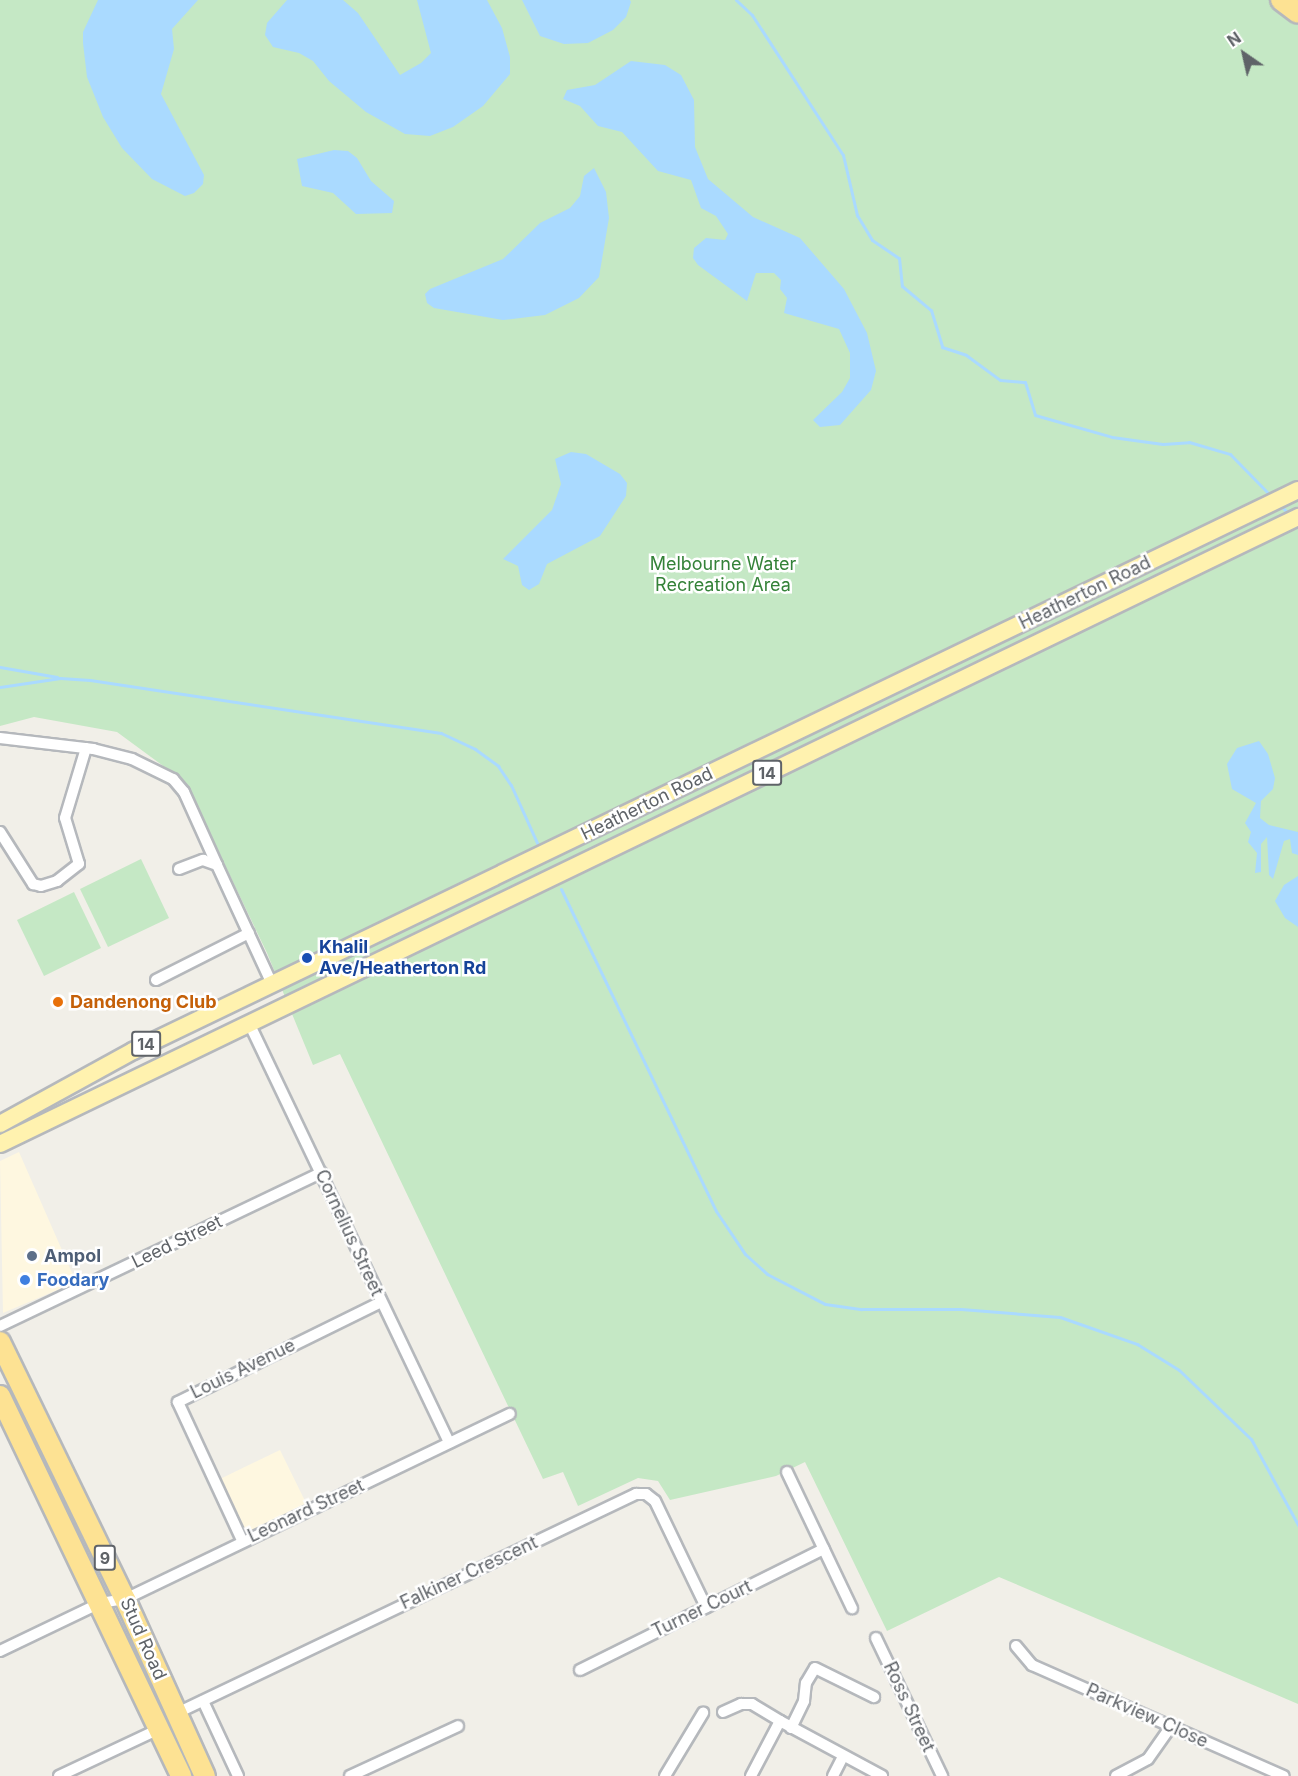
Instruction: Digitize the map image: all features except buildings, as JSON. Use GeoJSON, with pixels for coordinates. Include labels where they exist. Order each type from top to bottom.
{"type":"FeatureCollection","features":[{"type":"Feature","properties":{"kind":"highway"},"geometry":{"type":"LineString","coordinates":[[1281,0],[1298,14]]}},
{"type":"Feature","properties":{"kind":"highway","name":"Stud Road"},"geometry":{"type":"LineString","coordinates":[[0,1342],[125,1599],[205,1776]]}},
{"type":"Feature","properties":{"kind":"highway","name":"Stud Road"},"geometry":{"type":"LineString","coordinates":[[0,1396],[181,1776]]}},
{"type":"Feature","properties":{"kind":"highway"},"geometry":{"type":"LineString","coordinates":[[159,1729],[177,1713]]}},
{"type":"Feature","properties":{"kind":"main road","name":"Heatherton Road"},"geometry":{"type":"LineString","coordinates":[[0,1124],[133,1051],[1298,490]]}},
{"type":"Feature","properties":{"kind":"main road","name":"Heatherton Road"},"geometry":{"type":"LineString","coordinates":[[0,1144],[1298,517]]}},
{"type":"Feature","properties":{"kind":"main road"},"geometry":{"type":"LineString","coordinates":[[272,984],[283,1007]]}},
{"type":"Feature","properties":{"kind":"main road"},"geometry":{"type":"LineString","coordinates":[[238,1000],[249,1023]]}},
{"type":"Feature","properties":{"kind":"street"},"geometry":{"type":"LineString","coordinates":[[0,738],[86,748],[132,759],[173,779],[184,792],[272,984]]}},
{"type":"Feature","properties":{"kind":"street"},"geometry":{"type":"LineString","coordinates":[[0,832],[33,884],[41,886],[57,880],[79,864],[65,819],[86,748]]}},
{"type":"Feature","properties":{"kind":"street"},"geometry":{"type":"LineString","coordinates":[[179,869],[202,860],[217,865]]}},
{"type":"Feature","properties":{"kind":"street"},"geometry":{"type":"LineString","coordinates":[[156,980],[249,933]]}},
{"type":"Feature","properties":{"kind":"street","name":"Cornelius Street"},"geometry":{"type":"LineString","coordinates":[[249,1023],[449,1443]]}},
{"type":"Feature","properties":{"kind":"street","name":"Leed Street"},"geometry":{"type":"LineString","coordinates":[[0,1326],[321,1173]]}},
{"type":"Feature","properties":{"kind":"street","name":"Louis Avenue"},"geometry":{"type":"LineString","coordinates":[[242,1540],[178,1401],[381,1302]]}},
{"type":"Feature","properties":{"kind":"street","name":"Leonard Street"},"geometry":{"type":"LineString","coordinates":[[0,1651],[100,1604],[125,1599],[242,1540],[510,1414]]}},
{"type":"Feature","properties":{"kind":"street"},"geometry":{"type":"LineString","coordinates":[[787,1472],[852,1608]]}},
{"type":"Feature","properties":{"kind":"street","name":"Falkiner Crescent"},"geometry":{"type":"LineString","coordinates":[[177,1713],[636,1494],[646,1494],[655,1501],[706,1607]]}},
{"type":"Feature","properties":{"kind":"street","name":"Turner Court"},"geometry":{"type":"LineString","coordinates":[[580,1670],[824,1549]]}},
{"type":"Feature","properties":{"kind":"street","name":"Ross Street"},"geometry":{"type":"LineString","coordinates":[[876,1638],[942,1776]]}},
{"type":"Feature","properties":{"kind":"street","name":"Parkview Close"},"geometry":{"type":"LineString","coordinates":[[1016,1646],[1032,1665],[1284,1776]]}},
{"type":"Feature","properties":{"kind":"street"},"geometry":{"type":"LineString","coordinates":[[791,1728],[804,1701],[806,1683],[815,1668],[873,1697]]}},
{"type":"Feature","properties":{"kind":"street"},"geometry":{"type":"LineString","coordinates":[[203,1701],[238,1776]]}},
{"type":"Feature","properties":{"kind":"street"},"geometry":{"type":"LineString","coordinates":[[723,1712],[741,1704],[752,1704],[791,1728],[882,1776]]}},
{"type":"Feature","properties":{"kind":"street"},"geometry":{"type":"LineString","coordinates":[[665,1776],[703,1713]]}},
{"type":"Feature","properties":{"kind":"street"},"geometry":{"type":"LineString","coordinates":[[751,1776],[780,1721]]}},
{"type":"Feature","properties":{"kind":"street"},"geometry":{"type":"LineString","coordinates":[[350,1776],[458,1726]]}},
{"type":"Feature","properties":{"kind":"street"},"geometry":{"type":"LineString","coordinates":[[1116,1776],[1148,1759],[1170,1727]]}},
{"type":"Feature","properties":{"kind":"street"},"geometry":{"type":"LineString","coordinates":[[59,1776],[159,1729]]}},
{"type":"Feature","properties":{"kind":"street"},"geometry":{"type":"LineString","coordinates":[[833,1776],[843,1756]]}},
{"type":"Feature","properties":{"kind":"shaded area","name":"Ampol"},"geometry":{"type":"Polygon","coordinates":[[[19,1152],[76,1282],[3,1313],[0,1161],[19,1152]]]}},
{"type":"Feature","properties":{"kind":"shaded area"},"geometry":{"type":"Polygon","coordinates":[[[280,1450],[307,1505],[254,1530],[245,1530],[220,1479],[280,1450]]]}},
{"type":"Feature","properties":{"kind":"green space","name":"Melbourne Water Recreation Area"},"geometry":{"type":"Polygon","coordinates":[[[0,0],[1269,0],[1298,24],[1298,1704],[999,1577],[887,1631],[805,1462],[776,1476],[670,1500],[658,1481],[638,1478],[578,1506],[563,1472],[543,1479],[340,1054],[313,1065],[267,953],[185,782],[117,732],[34,717],[0,726],[0,0]]]}},
{"type":"Feature","properties":{"kind":"green space"},"geometry":{"type":"Polygon","coordinates":[[[141,859],[169,918],[108,947],[80,889],[141,859]]]}},
{"type":"Feature","properties":{"kind":"green space"},"geometry":{"type":"Polygon","coordinates":[[[74,892],[101,948],[44,976],[17,920],[74,892]]]}},
{"type":"Feature","properties":{"kind":"water"},"geometry":{"type":"Polygon","coordinates":[[[98,0],[198,0],[172,29],[174,49],[161,94],[204,175],[203,184],[194,193],[185,196],[152,179],[122,148],[103,117],[87,77],[83,43],[83,32],[98,0]]]}},
{"type":"Feature","properties":{"kind":"water"},"geometry":{"type":"Polygon","coordinates":[[[287,0],[343,0],[358,13],[400,75],[421,63],[431,53],[417,0],[487,0],[502,28],[510,57],[510,74],[483,106],[453,127],[430,136],[405,134],[366,112],[329,81],[313,61],[299,53],[273,47],[265,35],[267,23],[287,0]]]}},
{"type":"Feature","properties":{"kind":"water"},"geometry":{"type":"Polygon","coordinates":[[[522,0],[630,0],[631,2],[626,17],[613,30],[588,43],[564,44],[540,36],[522,0]]]}},
{"type":"Feature","properties":{"kind":"water"},"geometry":{"type":"Polygon","coordinates":[[[631,61],[665,65],[681,75],[694,100],[695,147],[708,179],[753,217],[800,238],[844,289],[867,333],[876,371],[871,390],[840,425],[820,427],[813,420],[842,392],[850,378],[850,353],[839,329],[784,313],[787,298],[780,289],[781,280],[774,273],[756,273],[747,301],[698,265],[693,258],[694,248],[706,238],[725,240],[728,234],[716,216],[701,208],[691,180],[658,171],[622,132],[598,126],[580,106],[563,99],[567,90],[595,85],[631,61]]]}},
{"type":"Feature","properties":{"kind":"water"},"geometry":{"type":"Polygon","coordinates":[[[334,150],[348,151],[357,158],[371,181],[394,201],[392,213],[356,214],[333,193],[302,186],[297,159],[334,150]]]}},
{"type":"Feature","properties":{"kind":"water"},"geometry":{"type":"Polygon","coordinates":[[[594,168],[606,192],[609,218],[599,277],[579,298],[545,315],[503,320],[434,308],[427,303],[425,294],[430,289],[503,259],[540,223],[570,208],[580,196],[584,176],[594,168]]]}},
{"type":"Feature","properties":{"kind":"water"},"geometry":{"type":"Polygon","coordinates":[[[571,452],[586,454],[620,474],[627,483],[626,496],[600,536],[547,564],[539,584],[529,590],[522,585],[518,566],[503,559],[552,510],[561,484],[555,459],[571,452]]]}},
{"type":"Feature","properties":{"kind":"water"},"geometry":{"type":"Polygon","coordinates":[[[1259,741],[1268,754],[1275,778],[1273,789],[1261,801],[1260,818],[1269,825],[1298,832],[1298,855],[1292,853],[1290,839],[1284,841],[1273,879],[1269,875],[1267,837],[1261,844],[1261,872],[1255,873],[1257,853],[1248,842],[1251,832],[1245,823],[1256,803],[1232,789],[1227,764],[1237,748],[1259,741]]]}},
{"type":"Feature","properties":{"kind":"water"},"geometry":{"type":"Polygon","coordinates":[[[1298,876],[1298,927],[1285,918],[1275,901],[1284,885],[1298,876]]]}},
{"type":"Feature","properties":{"kind":"waterway"},"geometry":{"type":"LineString","coordinates":[[736,0],[752,15],[843,155],[857,215],[872,240],[899,258],[902,286],[931,310],[942,347],[966,355],[1000,380],[1025,382],[1035,415],[1112,437],[1163,444],[1189,442],[1230,454],[1271,496]]}},
{"type":"Feature","properties":{"kind":"waterway"},"geometry":{"type":"LineString","coordinates":[[1280,505],[1290,515]]}},
{"type":"Feature","properties":{"kind":"waterway"},"geometry":{"type":"LineString","coordinates":[[0,667],[57,677]]}},
{"type":"Feature","properties":{"kind":"waterway"},"geometry":{"type":"LineString","coordinates":[[0,687],[60,678],[90,680],[441,733],[475,749],[498,766],[511,785],[538,845]]}},
{"type":"Feature","properties":{"kind":"waterway"},"geometry":{"type":"LineString","coordinates":[[561,889],[716,1211],[745,1254],[767,1274],[825,1304],[862,1309],[961,1309],[1060,1317],[1137,1344],[1179,1370],[1251,1439],[1298,1525]]}},
{"type":"Feature","properties":{"kind":"place","name":"Khalil Ave/Heatherton Rd"},"geometry":{"type":"Point","coordinates":[307,958]}},
{"type":"Feature","properties":{"kind":"place","name":"Dandenong Club"},"geometry":{"type":"Point","coordinates":[58,1002]}},
{"type":"Feature","properties":{"kind":"place","name":"Ampol"},"geometry":{"type":"Point","coordinates":[32,1256]}},
{"type":"Feature","properties":{"kind":"place","name":"Foodary"},"geometry":{"type":"Point","coordinates":[25,1280]}}]}
